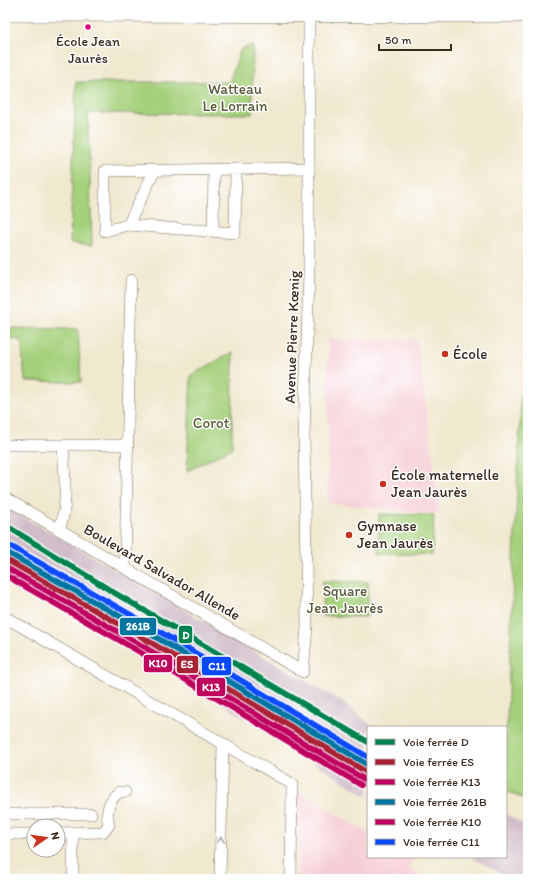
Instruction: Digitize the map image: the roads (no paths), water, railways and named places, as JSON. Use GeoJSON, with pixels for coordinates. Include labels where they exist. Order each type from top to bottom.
{"type":"FeatureCollection","features":[{"type":"Feature","properties":{"kind":"main road"},"geometry":{"type":"LineString","coordinates":[[5,13],[306,17],[528,24]]}},
{"type":"Feature","properties":{"kind":"main road"},"geometry":{"type":"LineString","coordinates":[[5,24],[112,14]]}},
{"type":"Feature","properties":{"kind":"main road"},"geometry":{"type":"LineString","coordinates":[[306,17],[528,14]]}},
{"type":"Feature","properties":{"kind":"street","name":"Avenue Pierre Kœnig"},"geometry":{"type":"LineString","coordinates":[[303,672],[306,626],[304,436],[309,295],[309,168],[306,17]]}},
{"type":"Feature","properties":{"kind":"street"},"geometry":{"type":"LineString","coordinates":[[236,169],[235,232],[213,232],[128,225],[105,231],[105,172],[155,170],[309,168]]}},
{"type":"Feature","properties":{"kind":"street"},"geometry":{"type":"LineString","coordinates":[[128,225],[155,170]]}},
{"type":"Feature","properties":{"kind":"street"},"geometry":{"type":"LineString","coordinates":[[213,232],[214,170]]}},
{"type":"Feature","properties":{"kind":"street"},"geometry":{"type":"LineString","coordinates":[[125,567],[130,280]]}},
{"type":"Feature","properties":{"kind":"street"},"geometry":{"type":"LineString","coordinates":[[5,445],[128,445]]}},
{"type":"Feature","properties":{"kind":"street"},"geometry":{"type":"LineString","coordinates":[[58,529],[62,522],[64,496],[63,446]]}},
{"type":"Feature","properties":{"kind":"street","name":"Boulevard Salvador Allende"},"geometry":{"type":"LineString","coordinates":[[5,498],[303,672]]}},
{"type":"Feature","properties":{"kind":"street"},"geometry":{"type":"LineString","coordinates":[[5,617],[292,784],[291,879]]}},
{"type":"Feature","properties":{"kind":"street"},"geometry":{"type":"LineString","coordinates":[[220,879],[223,744]]}},
{"type":"Feature","properties":{"kind":"street"},"geometry":{"type":"LineString","coordinates":[[66,833],[103,832],[108,825],[107,820],[110,799],[119,792],[125,792]]}},
{"type":"Feature","properties":{"kind":"street"},"geometry":{"type":"LineString","coordinates":[[5,814],[91,814]]}},
{"type":"Feature","properties":{"kind":"street"},"geometry":{"type":"LineString","coordinates":[[73,833],[73,879]]}},
{"type":"Feature","properties":{"kind":"street"},"geometry":{"type":"LineString","coordinates":[[5,834],[26,834]]}},
{"type":"Feature","properties":{"kind":"rail line","name":"D"},"geometry":{"type":"LineString","coordinates":[[5,525],[113,592],[367,741]]}},
{"type":"Feature","properties":{"kind":"rail line","name":"C11"},"geometry":{"type":"LineString","coordinates":[[12,547],[147,624],[367,756]]}},
{"type":"Feature","properties":{"kind":"rail line","name":"261B"},"geometry":{"type":"LineString","coordinates":[[8,553],[144,630],[367,764]]}},
{"type":"Feature","properties":{"kind":"rail line","name":"ES"},"geometry":{"type":"LineString","coordinates":[[5,559],[140,636],[367,772]]}},
{"type":"Feature","properties":{"kind":"rail line","name":"K13"},"geometry":{"type":"LineString","coordinates":[[5,567],[136,642],[364,779]]}},
{"type":"Feature","properties":{"kind":"rail line","name":"K10"},"geometry":{"type":"LineString","coordinates":[[5,575],[133,648],[361,785]]}},
{"type":"Feature","properties":{"kind":"place","name":"École Jean Jaurès"},"geometry":{"type":"Point","coordinates":[88,27]}},
{"type":"Feature","properties":{"kind":"place","name":"École"},"geometry":{"type":"Point","coordinates":[445,354]}},
{"type":"Feature","properties":{"kind":"place","name":"École maternelle Jean Jaurès"},"geometry":{"type":"Point","coordinates":[383,484]}},
{"type":"Feature","properties":{"kind":"place","name":"Gymnase Jean Jaurès"},"geometry":{"type":"Point","coordinates":[349,535]}},
{"type":"Feature","properties":{"kind":"park label","name":"Watteau Le Lorrain"},"geometry":{"type":"Point","coordinates":[235,98]}},
{"type":"Feature","properties":{"kind":"park label","name":"Corot"},"geometry":{"type":"Point","coordinates":[211,423]}},
{"type":"Feature","properties":{"kind":"park label","name":"Square Jean Jaurès"},"geometry":{"type":"Point","coordinates":[345,600]}}]}
